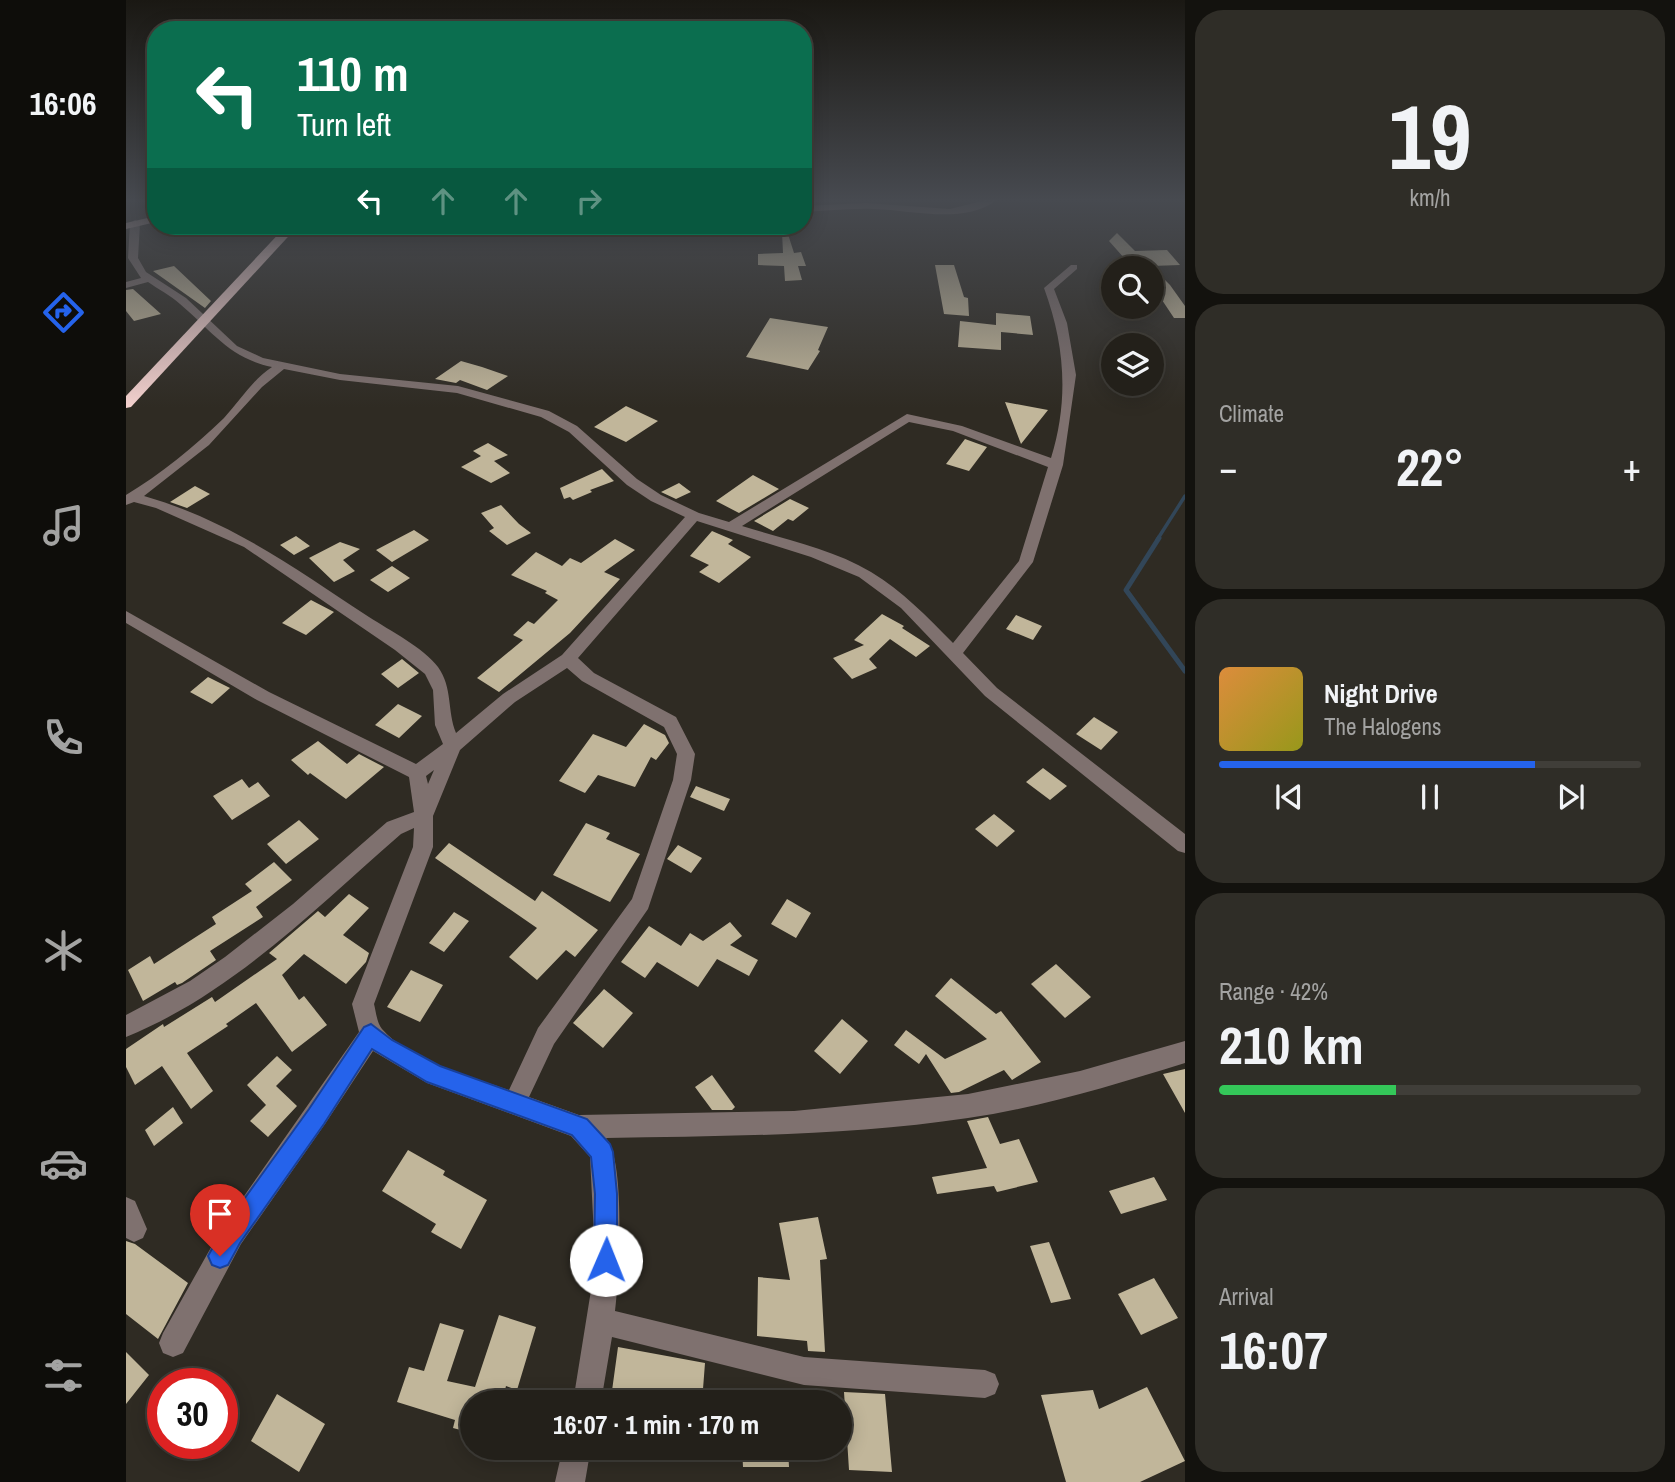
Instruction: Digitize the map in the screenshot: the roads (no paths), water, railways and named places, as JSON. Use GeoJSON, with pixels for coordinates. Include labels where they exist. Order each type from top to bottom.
{"type":"FeatureCollection","features":[{"type":"Feature","properties":{"kind":"highway"},"geometry":{"type":"LineString","coordinates":[[126,404],[252,269]]}},
{"type":"Feature","properties":{"kind":"street"},"geometry":{"type":"LineString","coordinates":[[138,269],[183,300],[233,348],[280,367],[458,390],[545,414],[573,429],[632,482],[656,498],[694,516],[816,554],[864,574],[906,604],[991,692],[1185,845]]}},
{"type":"Feature","properties":{"kind":"street"},"geometry":{"type":"LineString","coordinates":[[954,653],[1026,562],[1056,465],[1070,375],[1062,323],[1049,289],[1072,269]]}},
{"type":"Feature","properties":{"kind":"street"},"geometry":{"type":"LineString","coordinates":[[126,285],[149,279]]}},
{"type":"Feature","properties":{"kind":"street"},"geometry":{"type":"LineString","coordinates":[[130,499],[202,445],[230,418],[265,376],[280,367]]}},
{"type":"Feature","properties":{"kind":"street"},"geometry":{"type":"LineString","coordinates":[[730,528],[907,418],[914,417],[942,424],[1056,465]]}},
{"type":"Feature","properties":{"kind":"street"},"geometry":{"type":"LineString","coordinates":[[126,1026],[157,1013],[238,958],[394,828],[424,816],[453,746],[444,725],[441,690],[431,670],[401,646],[249,544],[161,505],[130,499]]}},
{"type":"Feature","properties":{"kind":"street"},"geometry":{"type":"LineString","coordinates":[[416,774],[509,698],[568,659],[694,516]]}},
{"type":"Feature","properties":{"kind":"street"},"geometry":{"type":"LineString","coordinates":[[126,616],[263,696],[416,774]]}},
{"type":"Feature","properties":{"kind":"street"},"geometry":{"type":"LineString","coordinates":[[514,1104],[546,1036],[642,903],[682,780],[686,754],[670,722],[588,677],[568,659]]}},
{"type":"Feature","properties":{"kind":"street"},"geometry":{"type":"LineString","coordinates":[[416,774],[424,816],[423,847],[363,1004],[371,1034],[385,1047],[435,1075],[514,1104],[579,1127],[793,1123],[968,1106],[1080,1083],[1185,1052]]}},
{"type":"Feature","properties":{"kind":"street"},"geometry":{"type":"LineString","coordinates":[[173,1343],[232,1235],[317,1116],[371,1034]]}},
{"type":"Feature","properties":{"kind":"street"},"geometry":{"type":"LineString","coordinates":[[579,1127],[602,1152],[607,1236],[601,1321],[589,1390]]}},
{"type":"Feature","properties":{"kind":"street"},"geometry":{"type":"LineString","coordinates":[[601,1321],[804,1371],[985,1384]]}},
{"type":"Feature","properties":{"kind":"street"},"geometry":{"type":"LineString","coordinates":[[570,1482],[574,1460]]}},
{"type":"Feature","properties":{"kind":"waterway"},"geometry":{"type":"LineString","coordinates":[[1157,540],[1185,496]]}},
{"type":"Feature","properties":{"kind":"waterway"},"geometry":{"type":"LineString","coordinates":[[1159,538],[1126,590],[1185,671]]}}]}
